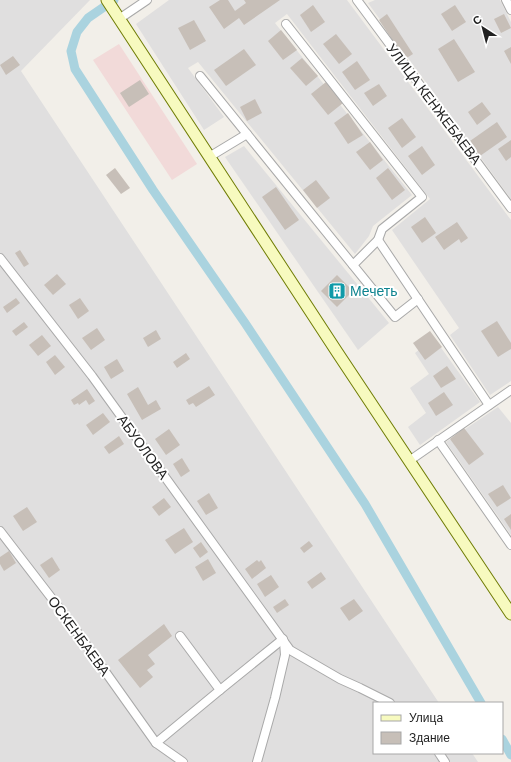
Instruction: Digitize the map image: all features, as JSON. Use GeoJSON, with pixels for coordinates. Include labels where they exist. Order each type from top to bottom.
{"type":"FeatureCollection","features":[{"type":"Feature","properties":{"kind":"main road"},"geometry":{"type":"LineString","coordinates":[[107,0],[511,614]]}},
{"type":"Feature","properties":{"kind":"street"},"geometry":{"type":"LineString","coordinates":[[117,15],[147,0]]}},
{"type":"Feature","properties":{"kind":"street"},"geometry":{"type":"LineString","coordinates":[[506,0],[511,10]]}},
{"type":"Feature","properties":{"kind":"street","name":"УЛИЦА КЕНЖЕБАЕВА"},"geometry":{"type":"LineString","coordinates":[[360,1],[511,208]]}},
{"type":"Feature","properties":{"kind":"street"},"geometry":{"type":"LineString","coordinates":[[286,24],[422,197],[382,229],[378,240],[354,266]]}},
{"type":"Feature","properties":{"kind":"street"},"geometry":{"type":"LineString","coordinates":[[200,76],[395,317],[418,299]]}},
{"type":"Feature","properties":{"kind":"street"},"geometry":{"type":"LineString","coordinates":[[209,157],[247,134]]}},
{"type":"Feature","properties":{"kind":"street"},"geometry":{"type":"LineString","coordinates":[[378,240],[490,405]]}},
{"type":"Feature","properties":{"kind":"street","name":"АБУОЛОВА"},"geometry":{"type":"LineString","coordinates":[[0,258],[92,376],[290,650],[340,679],[388,702]]}},
{"type":"Feature","properties":{"kind":"street"},"geometry":{"type":"LineString","coordinates":[[409,461],[511,391]]}},
{"type":"Feature","properties":{"kind":"street"},"geometry":{"type":"LineString","coordinates":[[438,440],[511,545]]}},
{"type":"Feature","properties":{"kind":"street","name":"ОСКЕНБАЕВА"},"geometry":{"type":"LineString","coordinates":[[0,531],[70,622],[156,743],[183,762]]}},
{"type":"Feature","properties":{"kind":"street"},"geometry":{"type":"LineString","coordinates":[[180,636],[220,690]]}},
{"type":"Feature","properties":{"kind":"street"},"geometry":{"type":"LineString","coordinates":[[156,743],[284,640]]}},
{"type":"Feature","properties":{"kind":"street"},"geometry":{"type":"LineString","coordinates":[[257,762],[275,698],[285,655],[284,640]]}},
{"type":"Feature","properties":{"kind":"shaded area"},"geometry":{"type":"Polygon","coordinates":[[[0,0],[90,0],[21,71],[438,702],[373,702],[373,754],[473,754],[478,762],[0,762],[0,0]]]}},
{"type":"Feature","properties":{"kind":"shaded area"},"geometry":{"type":"Polygon","coordinates":[[[169,0],[347,0],[511,220],[511,381],[490,395],[450,335],[459,328],[392,230],[430,199],[287,14],[275,23],[412,195],[373,226],[369,236],[355,254],[198,62],[188,68],[224,117],[204,130],[136,24],[169,0]]]}},
{"type":"Feature","properties":{"kind":"shaded area"},"geometry":{"type":"Polygon","coordinates":[[[375,0],[500,0],[511,22],[511,199],[368,3],[375,0]]]}},
{"type":"Feature","properties":{"kind":"shaded area"},"geometry":{"type":"Polygon","coordinates":[[[119,44],[197,164],[172,180],[93,60],[119,44]]]}},
{"type":"Feature","properties":{"kind":"shaded area"},"geometry":{"type":"Polygon","coordinates":[[[244,146],[389,323],[358,350],[225,157],[244,146]]]}},
{"type":"Feature","properties":{"kind":"shaded area"},"geometry":{"type":"Polygon","coordinates":[[[434,338],[480,402],[420,445],[408,427],[426,413],[410,388],[429,374],[415,353],[434,338]]]}},
{"type":"Feature","properties":{"kind":"shaded area"},"geometry":{"type":"Polygon","coordinates":[[[498,407],[511,423],[511,535],[446,442],[498,407]]]}},
{"type":"Feature","properties":{"kind":"building"},"geometry":{"type":"Polygon","coordinates":[[[220,0],[228,0],[235,11],[246,3],[244,0],[280,0],[244,25],[239,18],[224,29],[209,7],[220,0]]]}},
{"type":"Feature","properties":{"kind":"building"},"geometry":{"type":"Polygon","coordinates":[[[313,5],[325,22],[311,32],[300,15],[313,5]]]}},
{"type":"Feature","properties":{"kind":"building"},"geometry":{"type":"Polygon","coordinates":[[[455,5],[466,22],[452,31],[441,14],[455,5]]]}},
{"type":"Feature","properties":{"kind":"building"},"geometry":{"type":"Polygon","coordinates":[[[387,14],[413,54],[405,59],[379,20],[387,14]]]}},
{"type":"Feature","properties":{"kind":"building"},"geometry":{"type":"Polygon","coordinates":[[[504,14],[511,28],[501,33],[494,19],[504,14]]]}},
{"type":"Feature","properties":{"kind":"building"},"geometry":{"type":"Polygon","coordinates":[[[194,20],[206,41],[190,50],[178,28],[194,20]]]}},
{"type":"Feature","properties":{"kind":"building"},"geometry":{"type":"Polygon","coordinates":[[[281,30],[297,50],[283,60],[268,41],[281,30]]]}},
{"type":"Feature","properties":{"kind":"building"},"geometry":{"type":"Polygon","coordinates":[[[336,34],[352,54],[339,64],[323,44],[336,34]]]}},
{"type":"Feature","properties":{"kind":"building"},"geometry":{"type":"Polygon","coordinates":[[[454,39],[475,72],[458,82],[438,49],[454,39]]]}},
{"type":"Feature","properties":{"kind":"building"},"geometry":{"type":"Polygon","coordinates":[[[511,47],[511,64],[504,51],[511,47]]]}},
{"type":"Feature","properties":{"kind":"building"},"geometry":{"type":"Polygon","coordinates":[[[244,49],[256,65],[226,86],[214,70],[244,49]]]}},
{"type":"Feature","properties":{"kind":"building"},"geometry":{"type":"Polygon","coordinates":[[[13,56],[20,65],[6,75],[0,65],[13,56]]]}},
{"type":"Feature","properties":{"kind":"building"},"geometry":{"type":"Polygon","coordinates":[[[302,58],[318,76],[306,86],[290,68],[302,58]]]}},
{"type":"Feature","properties":{"kind":"building"},"geometry":{"type":"Polygon","coordinates":[[[357,61],[370,80],[355,90],[342,72],[357,61]]]}},
{"type":"Feature","properties":{"kind":"building"},"geometry":{"type":"Polygon","coordinates":[[[140,80],[149,94],[129,107],[120,93],[140,80]]]}},
{"type":"Feature","properties":{"kind":"building"},"geometry":{"type":"Polygon","coordinates":[[[326,82],[343,103],[328,115],[311,94],[326,82]]]}},
{"type":"Feature","properties":{"kind":"building"},"geometry":{"type":"Polygon","coordinates":[[[379,84],[387,96],[373,106],[364,93],[379,84]]]}},
{"type":"Feature","properties":{"kind":"building"},"geometry":{"type":"Polygon","coordinates":[[[255,99],[262,113],[247,121],[240,107],[255,99]]]}},
{"type":"Feature","properties":{"kind":"building"},"geometry":{"type":"Polygon","coordinates":[[[482,102],[491,114],[477,125],[468,112],[482,102]]]}},
{"type":"Feature","properties":{"kind":"building"},"geometry":{"type":"Polygon","coordinates":[[[348,113],[363,135],[348,144],[334,123],[348,113]]]}},
{"type":"Feature","properties":{"kind":"building"},"geometry":{"type":"Polygon","coordinates":[[[402,118],[416,137],[402,148],[388,128],[402,118]]]}},
{"type":"Feature","properties":{"kind":"building"},"geometry":{"type":"Polygon","coordinates":[[[497,122],[507,137],[480,156],[470,141],[497,122]]]}},
{"type":"Feature","properties":{"kind":"building"},"geometry":{"type":"Polygon","coordinates":[[[511,140],[511,157],[506,161],[498,149],[511,140]]]}},
{"type":"Feature","properties":{"kind":"building"},"geometry":{"type":"Polygon","coordinates":[[[370,142],[383,160],[370,170],[356,152],[370,142]]]}},
{"type":"Feature","properties":{"kind":"building"},"geometry":{"type":"Polygon","coordinates":[[[422,146],[435,165],[422,175],[408,156],[422,146]]]}},
{"type":"Feature","properties":{"kind":"building"},"geometry":{"type":"Polygon","coordinates":[[[115,168],[130,188],[121,194],[106,175],[115,168]]]}},
{"type":"Feature","properties":{"kind":"building"},"geometry":{"type":"Polygon","coordinates":[[[388,168],[405,190],[392,200],[376,178],[388,168]]]}},
{"type":"Feature","properties":{"kind":"building"},"geometry":{"type":"Polygon","coordinates":[[[316,180],[330,198],[317,208],[303,190],[316,180]]]}},
{"type":"Feature","properties":{"kind":"building"},"geometry":{"type":"Polygon","coordinates":[[[276,187],[299,220],[285,230],[262,197],[276,187]]]}},
{"type":"Feature","properties":{"kind":"building"},"geometry":{"type":"Polygon","coordinates":[[[425,217],[436,233],[422,243],[411,227],[425,217]]]}},
{"type":"Feature","properties":{"kind":"building"},"geometry":{"type":"Polygon","coordinates":[[[457,222],[468,238],[461,243],[459,239],[444,250],[435,237],[457,222]]]}},
{"type":"Feature","properties":{"kind":"building"},"geometry":{"type":"Polygon","coordinates":[[[20,250],[29,264],[24,267],[15,253],[20,250]]]}},
{"type":"Feature","properties":{"kind":"building"},"geometry":{"type":"Polygon","coordinates":[[[57,274],[66,284],[53,295],[44,285],[57,274]]]}},
{"type":"Feature","properties":{"kind":"building","name":"Мечеть"},"geometry":{"type":"Polygon","coordinates":[[[337,275],[353,291],[337,307],[321,291],[337,275]]]}},
{"type":"Feature","properties":{"kind":"building"},"geometry":{"type":"Polygon","coordinates":[[[16,298],[20,303],[7,313],[3,307],[16,298]]]}},
{"type":"Feature","properties":{"kind":"building"},"geometry":{"type":"Polygon","coordinates":[[[80,298],[89,311],[78,319],[69,305],[80,298]]]}},
{"type":"Feature","properties":{"kind":"building"},"geometry":{"type":"Polygon","coordinates":[[[497,321],[511,343],[511,349],[498,357],[481,331],[497,321]]]}},
{"type":"Feature","properties":{"kind":"building"},"geometry":{"type":"Polygon","coordinates":[[[24,322],[28,327],[16,336],[12,331],[24,322]]]}},
{"type":"Feature","properties":{"kind":"building"},"geometry":{"type":"Polygon","coordinates":[[[97,328],[105,340],[91,350],[82,338],[97,328]]]}},
{"type":"Feature","properties":{"kind":"building"},"geometry":{"type":"Polygon","coordinates":[[[156,330],[161,339],[148,347],[143,338],[156,330]]]}},
{"type":"Feature","properties":{"kind":"building"},"geometry":{"type":"Polygon","coordinates":[[[430,331],[442,347],[425,360],[413,343],[430,331]]]}},
{"type":"Feature","properties":{"kind":"building"},"geometry":{"type":"Polygon","coordinates":[[[42,335],[51,346],[38,356],[29,345],[42,335]]]}},
{"type":"Feature","properties":{"kind":"building"},"geometry":{"type":"Polygon","coordinates":[[[186,353],[190,359],[177,368],[173,362],[186,353]]]}},
{"type":"Feature","properties":{"kind":"building"},"geometry":{"type":"Polygon","coordinates":[[[55,355],[65,367],[55,375],[46,362],[55,355]]]}},
{"type":"Feature","properties":{"kind":"building"},"geometry":{"type":"Polygon","coordinates":[[[117,359],[124,371],[111,379],[104,367],[117,359]]]}},
{"type":"Feature","properties":{"kind":"building"},"geometry":{"type":"Polygon","coordinates":[[[447,366],[456,379],[441,388],[433,376],[447,366]]]}},
{"type":"Feature","properties":{"kind":"building"},"geometry":{"type":"Polygon","coordinates":[[[209,386],[215,395],[196,407],[193,403],[189,405],[186,400],[209,386]]]}},
{"type":"Feature","properties":{"kind":"building"},"geometry":{"type":"Polygon","coordinates":[[[138,387],[148,405],[156,400],[161,409],[142,420],[127,394],[138,387]]]}},
{"type":"Feature","properties":{"kind":"building"},"geometry":{"type":"Polygon","coordinates":[[[87,389],[95,401],[89,405],[86,400],[79,405],[78,403],[74,405],[71,400],[87,389]]]}},
{"type":"Feature","properties":{"kind":"building"},"geometry":{"type":"Polygon","coordinates":[[[444,392],[453,405],[436,416],[428,403],[444,392]]]}},
{"type":"Feature","properties":{"kind":"building"},"geometry":{"type":"Polygon","coordinates":[[[103,413],[110,422],[93,435],[86,425],[103,413]]]}},
{"type":"Feature","properties":{"kind":"building"},"geometry":{"type":"Polygon","coordinates":[[[464,428],[484,454],[469,465],[450,439],[464,428]]]}},
{"type":"Feature","properties":{"kind":"building"},"geometry":{"type":"Polygon","coordinates":[[[169,429],[180,445],[166,455],[155,439],[169,429]]]}},
{"type":"Feature","properties":{"kind":"building"},"geometry":{"type":"Polygon","coordinates":[[[119,436],[124,444],[109,454],[104,447],[119,436]]]}},
{"type":"Feature","properties":{"kind":"building"},"geometry":{"type":"Polygon","coordinates":[[[182,458],[190,471],[181,477],[173,464],[182,458]]]}},
{"type":"Feature","properties":{"kind":"building"},"geometry":{"type":"Polygon","coordinates":[[[503,485],[511,498],[497,507],[488,494],[503,485]]]}},
{"type":"Feature","properties":{"kind":"building"},"geometry":{"type":"Polygon","coordinates":[[[209,493],[218,508],[206,515],[197,501],[209,493]]]}},
{"type":"Feature","properties":{"kind":"building"},"geometry":{"type":"Polygon","coordinates":[[[164,498],[171,507],[159,516],[152,507],[164,498]]]}},
{"type":"Feature","properties":{"kind":"building"},"geometry":{"type":"Polygon","coordinates":[[[27,507],[37,522],[23,531],[13,516],[27,507]]]}},
{"type":"Feature","properties":{"kind":"building"},"geometry":{"type":"Polygon","coordinates":[[[511,514],[511,530],[504,519],[511,514]]]}},
{"type":"Feature","properties":{"kind":"building"},"geometry":{"type":"Polygon","coordinates":[[[184,528],[193,542],[175,554],[165,540],[184,528]]]}},
{"type":"Feature","properties":{"kind":"building"},"geometry":{"type":"Polygon","coordinates":[[[309,541],[313,546],[304,553],[300,548],[309,541]]]}},
{"type":"Feature","properties":{"kind":"building"},"geometry":{"type":"Polygon","coordinates":[[[201,542],[208,552],[200,558],[193,548],[201,542]]]}},
{"type":"Feature","properties":{"kind":"building"},"geometry":{"type":"Polygon","coordinates":[[[9,551],[16,563],[4,571],[0,564],[0,557],[9,551]]]}},
{"type":"Feature","properties":{"kind":"building"},"geometry":{"type":"Polygon","coordinates":[[[52,557],[60,570],[49,578],[40,565],[52,557]]]}},
{"type":"Feature","properties":{"kind":"building"},"geometry":{"type":"Polygon","coordinates":[[[208,559],[216,573],[203,581],[195,567],[208,559]]]}},
{"type":"Feature","properties":{"kind":"building"},"geometry":{"type":"Polygon","coordinates":[[[257,560],[259,562],[261,560],[266,568],[252,579],[245,569],[257,560]]]}},
{"type":"Feature","properties":{"kind":"building"},"geometry":{"type":"Polygon","coordinates":[[[321,572],[326,579],[312,589],[307,582],[321,572]]]}},
{"type":"Feature","properties":{"kind":"building"},"geometry":{"type":"Polygon","coordinates":[[[271,575],[279,587],[265,597],[257,584],[271,575]]]}},
{"type":"Feature","properties":{"kind":"building"},"geometry":{"type":"Polygon","coordinates":[[[285,599],[289,605],[277,613],[273,607],[285,599]]]}},
{"type":"Feature","properties":{"kind":"building"},"geometry":{"type":"Polygon","coordinates":[[[354,599],[363,611],[349,621],[340,608],[354,599]]]}},
{"type":"Feature","properties":{"kind":"building"},"geometry":{"type":"Polygon","coordinates":[[[164,624],[172,636],[148,655],[155,664],[147,670],[153,677],[140,688],[118,660],[164,624]]]}},
{"type":"Feature","properties":{"kind":"waterway"},"geometry":{"type":"LineString","coordinates":[[114,0],[88,18],[77,32],[71,51],[75,69],[153,190],[245,323],[365,504],[480,702]]}},
{"type":"Feature","properties":{"kind":"waterway"},"geometry":{"type":"LineString","coordinates":[[503,741],[511,755]]}},
{"type":"Feature","properties":{"kind":"place","name":"Мечеть"},"geometry":{"type":"Point","coordinates":[337,291]}}]}
